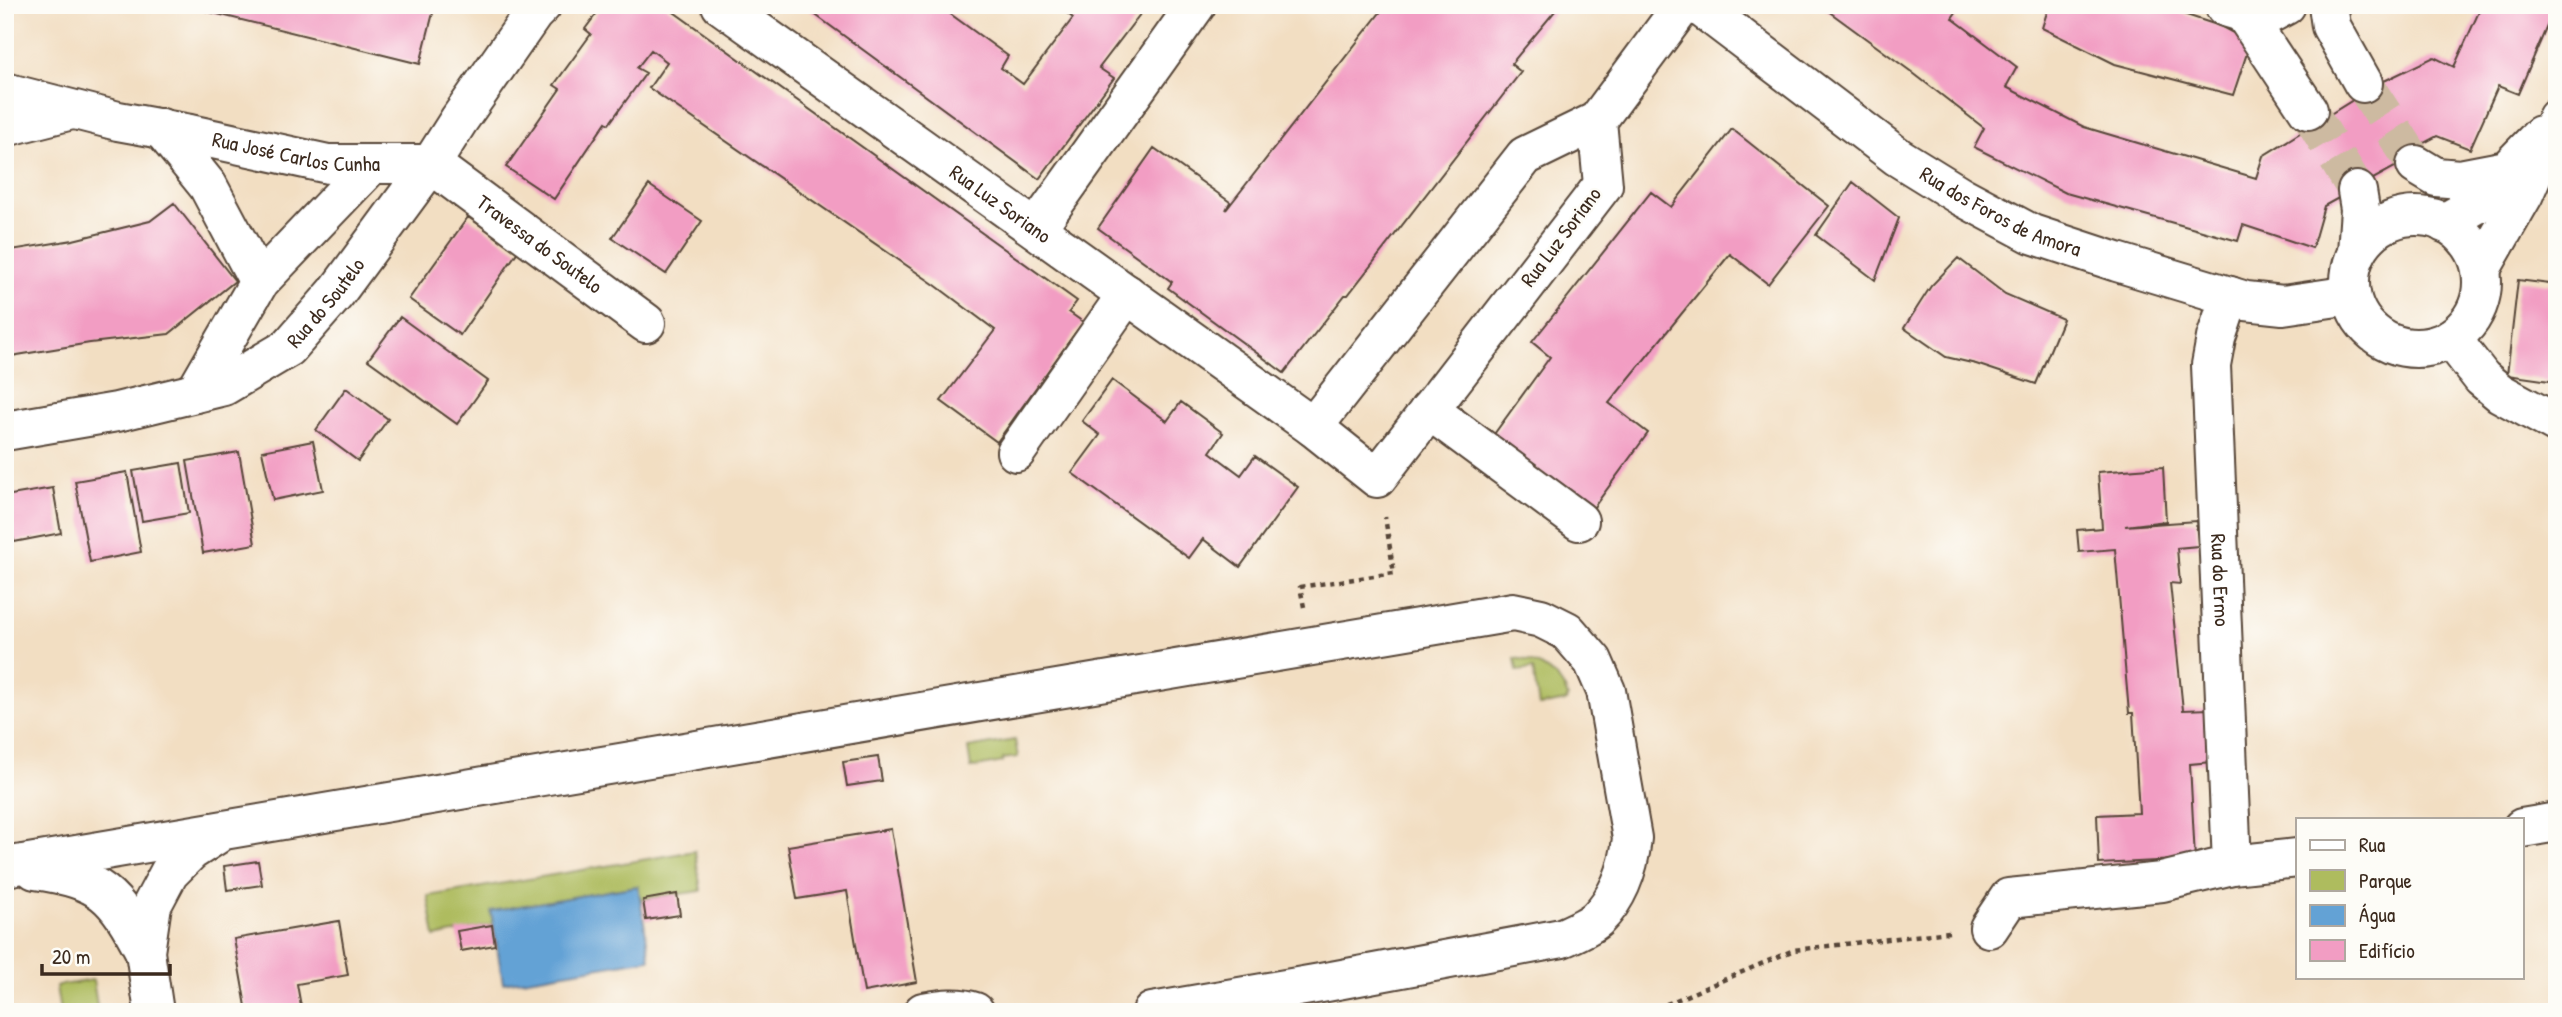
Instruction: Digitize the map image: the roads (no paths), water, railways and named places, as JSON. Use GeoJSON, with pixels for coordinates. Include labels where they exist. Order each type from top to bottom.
{"type":"FeatureCollection","features":[{"type":"Feature","properties":{"kind":"street","name":"Rua Luz Soriano"},"geometry":{"type":"LineString","coordinates":[[720,5],[1313,427],[1377,478],[1603,186],[1597,121]]}},
{"type":"Feature","properties":{"kind":"street"},"geometry":{"type":"LineString","coordinates":[[1036,229],[1196,5]]}},
{"type":"Feature","properties":{"kind":"street"},"geometry":{"type":"LineString","coordinates":[[1313,427],[1525,156],[1597,121],[1683,5]]}},
{"type":"Feature","properties":{"kind":"street","name":"Rua dos Foros de Amora"},"geometry":{"type":"LineString","coordinates":[[1698,5],[1898,157],[1961,196],[2032,234],[2246,301],[2283,305],[2351,295]]}},
{"type":"Feature","properties":{"kind":"street"},"geometry":{"type":"LineString","coordinates":[[2231,9],[2262,19],[2286,5]]}},
{"type":"Feature","properties":{"kind":"street"},"geometry":{"type":"LineString","coordinates":[[2328,5],[2331,26],[2364,83]]}},
{"type":"Feature","properties":{"kind":"street","name":"Rua do Soutelo"},"geometry":{"type":"LineString","coordinates":[[5,431],[117,412],[224,386],[288,348],[336,293],[431,164],[536,8]]}},
{"type":"Feature","properties":{"kind":"street"},"geometry":{"type":"LineString","coordinates":[[2231,9],[2308,110]]}},
{"type":"Feature","properties":{"kind":"street","name":"Rua José Carlos Cunha"},"geometry":{"type":"LineString","coordinates":[[5,92],[118,121],[328,164],[431,164]]}},
{"type":"Feature","properties":{"kind":"street","name":"Rua José Carlos Cunha"},"geometry":{"type":"LineString","coordinates":[[5,127],[74,109]]}},
{"type":"Feature","properties":{"kind":"street"},"geometry":{"type":"LineString","coordinates":[[2481,269],[2529,187],[2556,119]]}},
{"type":"Feature","properties":{"kind":"street","name":"Rua José Carlos Cunha"},"geometry":{"type":"LineString","coordinates":[[161,128],[208,186],[260,282]]}},
{"type":"Feature","properties":{"kind":"street","name":"Travessa do Soutelo"},"geometry":{"type":"LineString","coordinates":[[431,164],[646,323]]}},
{"type":"Feature","properties":{"kind":"street"},"geometry":{"type":"LineString","coordinates":[[195,393],[260,282],[371,165]]}},
{"type":"Feature","properties":{"kind":"street"},"geometry":{"type":"LineString","coordinates":[[2416,165],[2436,177],[2529,187]]}},
{"type":"Feature","properties":{"kind":"street"},"geometry":{"type":"LineString","coordinates":[[2444,223],[2479,202],[2529,187]]}},
{"type":"Feature","properties":{"kind":"street"},"geometry":{"type":"LineString","coordinates":[[2357,191],[2360,209],[2357,252],[2350,273],[2351,295],[2359,315],[2372,331],[2390,343],[2410,348],[2432,346],[2451,338],[2465,326],[2476,311],[2481,293],[2481,269],[2469,241],[2452,226],[2432,217],[2410,216],[2388,221],[2370,234],[2357,252]]}},
{"type":"Feature","properties":{"kind":"street"},"geometry":{"type":"LineString","coordinates":[[1016,452],[1127,294]]}},
{"type":"Feature","properties":{"kind":"street","name":"Rua do Ermo"},"geometry":{"type":"LineString","coordinates":[[2230,296],[2216,338],[2211,365],[2232,865]]}},
{"type":"Feature","properties":{"kind":"street"},"geometry":{"type":"LineString","coordinates":[[2451,338],[2482,378],[2500,393],[2557,424]]}},
{"type":"Feature","properties":{"kind":"street"},"geometry":{"type":"LineString","coordinates":[[1430,410],[1579,521]]}},
{"type":"Feature","properties":{"kind":"street"},"geometry":{"type":"LineString","coordinates":[[9,866],[1513,612],[1541,618],[1567,631],[1593,661],[1606,691],[1632,838],[1630,860],[1619,890],[1595,920],[1562,938],[1152,1012]]}},
{"type":"Feature","properties":{"kind":"street"},"geometry":{"type":"LineString","coordinates":[[2524,828],[2557,822]]}},
{"type":"Feature","properties":{"kind":"street"},"geometry":{"type":"LineString","coordinates":[[154,1012],[145,952],[152,905],[169,873],[191,851],[224,830]]}},
{"type":"Feature","properties":{"kind":"street"},"geometry":{"type":"LineString","coordinates":[[1989,928],[2010,898],[2162,882],[2232,865],[2296,858]]}},
{"type":"Feature","properties":{"kind":"street"},"geometry":{"type":"LineString","coordinates":[[9,866],[72,876],[96,886],[125,915],[145,952]]}},
{"type":"Feature","properties":{"kind":"street"},"geometry":{"type":"LineString","coordinates":[[922,1012],[946,1008],[962,1008],[975,1012]]}},
{"type":"Feature","properties":{"kind":"water"},"geometry":{"type":"Polygon","coordinates":[[[638,886],[650,959],[503,983],[491,911],[638,886]]]}},
{"type":"Feature","properties":{"kind":"tunnel"},"geometry":{"type":"LineString","coordinates":[[2363,83],[2416,165]]}},
{"type":"Feature","properties":{"kind":"tunnel"},"geometry":{"type":"LineString","coordinates":[[2308,110],[2357,191]]}}]}
